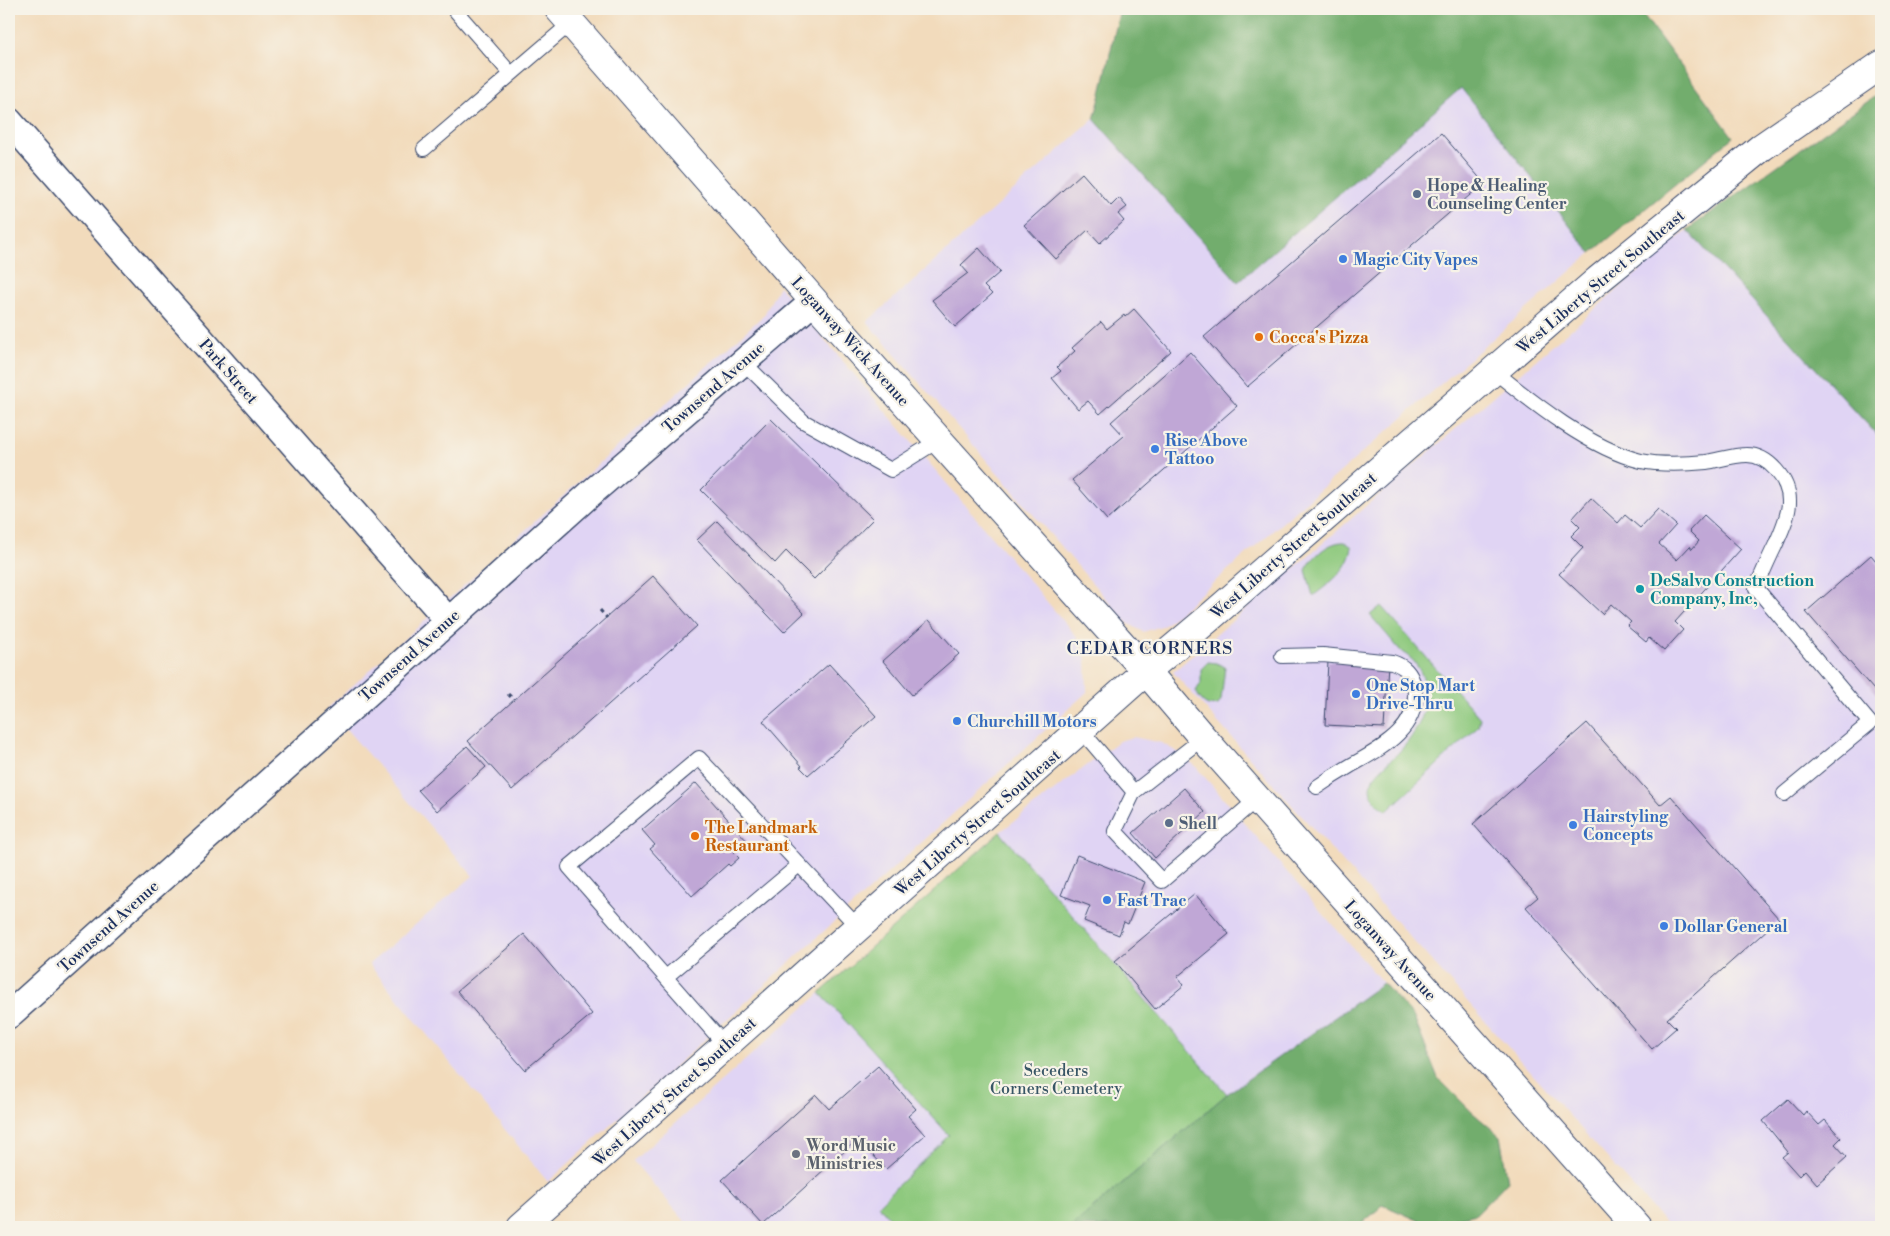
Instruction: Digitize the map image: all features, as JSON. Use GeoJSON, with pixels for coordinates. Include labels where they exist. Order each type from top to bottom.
{"type":"FeatureCollection","features":[{"type":"Feature","properties":{"kind":"main road","name":"Loganway Wick Avenue"},"geometry":{"type":"LineString","coordinates":[[565,16],[814,301],[1146,671]]}},
{"type":"Feature","properties":{"kind":"main road","name":"West Liberty Street Southeast"},"geometry":{"type":"LineString","coordinates":[[521,1227],[1146,671],[1598,280],[1762,147],[1881,65]]}},
{"type":"Feature","properties":{"kind":"main road","name":"Loganway Avenue"},"geometry":{"type":"LineString","coordinates":[[1146,671],[1203,738],[1637,1227]]}},
{"type":"Feature","properties":{"kind":"street","name":"Park Street"},"geometry":{"type":"LineString","coordinates":[[9,121],[448,620]]}},
{"type":"Feature","properties":{"kind":"street","name":"Townsend Avenue"},"geometry":{"type":"LineString","coordinates":[[9,1015],[590,494],[814,301]]}},
{"type":"Feature","properties":{"kind":"lane"},"geometry":{"type":"LineString","coordinates":[[454,9],[511,74]]}},
{"type":"Feature","properties":{"kind":"lane"},"geometry":{"type":"LineString","coordinates":[[424,149],[511,74],[565,16]]}},
{"type":"Feature","properties":{"kind":"lane"},"geometry":{"type":"LineString","coordinates":[[743,362],[803,421],[891,470],[939,440]]}},
{"type":"Feature","properties":{"kind":"lane"},"geometry":{"type":"LineString","coordinates":[[1494,371],[1524,396],[1556,418],[1609,450],[1642,461],[1675,463],[1704,462],[1737,456],[1756,456],[1766,460],[1780,475],[1786,484],[1789,494],[1788,517],[1756,588],[1870,723],[1784,794]]}},
{"type":"Feature","properties":{"kind":"lane"},"geometry":{"type":"LineString","coordinates":[[1282,656],[1323,656],[1392,662],[1401,665],[1407,670],[1413,683],[1415,694],[1412,714],[1394,740],[1316,787]]}},
{"type":"Feature","properties":{"kind":"lane"},"geometry":{"type":"LineString","coordinates":[[1081,730],[1134,792]]}},
{"type":"Feature","properties":{"kind":"lane"},"geometry":{"type":"LineString","coordinates":[[1203,738],[1134,792],[1115,831],[1162,881],[1257,799]]}},
{"type":"Feature","properties":{"kind":"lane"},"geometry":{"type":"LineString","coordinates":[[725,1045],[570,867],[699,758],[858,926]]}},
{"type":"Feature","properties":{"kind":"lane"},"geometry":{"type":"LineString","coordinates":[[666,977],[799,865]]}},
{"type":"Feature","properties":{"kind":"path"},"geometry":{"type":"LineString","coordinates":[[600,610],[607,618]]}},
{"type":"Feature","properties":{"kind":"path"},"geometry":{"type":"LineString","coordinates":[[508,694],[514,700]]}},
{"type":"Feature","properties":{"kind":"shaded area"},"geometry":{"type":"Polygon","coordinates":[[[1462,87],[1591,253],[1165,625],[1143,632],[1126,622],[867,322],[1094,119],[1238,282],[1462,87]]]}},
{"type":"Feature","properties":{"kind":"shaded area"},"geometry":{"type":"Polygon","coordinates":[[[1687,230],[1881,439],[1881,1227],[1669,1227],[1173,672],[1687,230]]]}},
{"type":"Feature","properties":{"kind":"shaded area"},"geometry":{"type":"Polygon","coordinates":[[[779,286],[1077,637],[1086,660],[1087,692],[548,1182],[369,964],[473,876],[328,708],[764,315],[779,286]]]}},
{"type":"Feature","properties":{"kind":"shaded area"},"geometry":{"type":"Polygon","coordinates":[[[1133,737],[1162,743],[1196,767],[1383,983],[1227,1094],[1000,832],[1119,741],[1133,737]]]}},
{"type":"Feature","properties":{"kind":"shaded area"},"geometry":{"type":"Polygon","coordinates":[[[820,993],[949,1135],[878,1205],[897,1227],[690,1227],[633,1161],[820,993]]]}},
{"type":"Feature","properties":{"kind":"green space"},"geometry":{"type":"Polygon","coordinates":[[[1120,9],[1639,9],[1733,137],[1591,253],[1461,88],[1238,282],[1094,119],[1120,9]]]}},
{"type":"Feature","properties":{"kind":"green space"},"geometry":{"type":"Polygon","coordinates":[[[1881,92],[1881,439],[1687,230],[1881,92]]]}},
{"type":"Feature","properties":{"kind":"green space"},"geometry":{"type":"Polygon","coordinates":[[[1345,542],[1352,547],[1347,563],[1338,575],[1313,596],[1306,570],[1322,550],[1333,544],[1345,542]]]}},
{"type":"Feature","properties":{"kind":"green space"},"geometry":{"type":"Polygon","coordinates":[[[1381,606],[1480,718],[1478,727],[1387,811],[1372,796],[1371,783],[1376,774],[1404,747],[1414,733],[1422,717],[1426,701],[1426,689],[1419,669],[1413,660],[1401,651],[1370,615],[1381,606]]]}},
{"type":"Feature","properties":{"kind":"green space"},"geometry":{"type":"Polygon","coordinates":[[[1208,662],[1225,667],[1221,700],[1218,705],[1214,706],[1204,703],[1196,691],[1201,683],[1201,669],[1208,662]]]}},
{"type":"Feature","properties":{"kind":"green space","name":"Seceders Corners Cemetery"},"geometry":{"type":"Polygon","coordinates":[[[1000,832],[1227,1094],[1071,1227],[897,1227],[878,1205],[949,1135],[820,993],[1000,832]]]}},
{"type":"Feature","properties":{"kind":"green space"},"geometry":{"type":"Polygon","coordinates":[[[1383,983],[1413,1016],[1438,1078],[1473,1113],[1500,1136],[1508,1181],[1476,1214],[1429,1225],[1383,1205],[1358,1227],[1071,1227],[1227,1094],[1383,983]]]}},
{"type":"Feature","properties":{"kind":"building"},"geometry":{"type":"Polygon","coordinates":[[[1441,133],[1484,183],[1247,387],[1204,337],[1441,133]]]}},
{"type":"Feature","properties":{"kind":"building"},"geometry":{"type":"Polygon","coordinates":[[[1082,173],[1111,206],[1119,198],[1127,207],[1118,214],[1124,221],[1100,243],[1088,230],[1056,259],[1024,225],[1082,173]]]}},
{"type":"Feature","properties":{"kind":"building"},"geometry":{"type":"Polygon","coordinates":[[[979,248],[1000,272],[984,286],[992,294],[955,327],[932,300],[968,273],[961,265],[979,248]]]}},
{"type":"Feature","properties":{"kind":"building"},"geometry":{"type":"Polygon","coordinates":[[[1134,309],[1171,351],[1100,414],[1088,401],[1078,409],[1052,378],[1061,371],[1057,367],[1075,351],[1072,348],[1101,322],[1107,329],[1134,309]]]}},
{"type":"Feature","properties":{"kind":"building"},"geometry":{"type":"Polygon","coordinates":[[[1190,352],[1237,406],[1107,520],[1072,480],[1124,436],[1111,422],[1190,352]]]}},
{"type":"Feature","properties":{"kind":"building"},"geometry":{"type":"Polygon","coordinates":[[[771,419],[873,519],[814,579],[786,551],[775,563],[701,490],[771,419]]]}},
{"type":"Feature","properties":{"kind":"building","name":"DeSalvo Construction Company, Inc,"},"geometry":{"type":"Polygon","coordinates":[[[1591,498],[1618,523],[1625,515],[1640,528],[1658,509],[1676,525],[1659,544],[1677,560],[1690,546],[1692,549],[1699,541],[1689,531],[1704,515],[1741,549],[1675,622],[1683,630],[1664,651],[1649,638],[1646,642],[1627,626],[1631,622],[1611,604],[1602,614],[1559,574],[1583,548],[1571,536],[1580,527],[1572,519],[1591,498]]]}},
{"type":"Feature","properties":{"kind":"building"},"geometry":{"type":"Polygon","coordinates":[[[717,521],[804,613],[784,632],[697,540],[717,521]]]}},
{"type":"Feature","properties":{"kind":"building"},"geometry":{"type":"Polygon","coordinates":[[[1871,555],[1881,567],[1881,698],[1806,612],[1871,555]]]}},
{"type":"Feature","properties":{"kind":"building"},"geometry":{"type":"Polygon","coordinates":[[[653,576],[697,626],[512,790],[468,741],[653,576]]]}},
{"type":"Feature","properties":{"kind":"building"},"geometry":{"type":"Polygon","coordinates":[[[929,620],[959,654],[912,695],[883,661],[929,620]]]}},
{"type":"Feature","properties":{"kind":"building","name":"One Stop Mart Drive-Thru"},"geometry":{"type":"Polygon","coordinates":[[[1328,661],[1388,664],[1384,728],[1325,725],[1328,661]]]}},
{"type":"Feature","properties":{"kind":"building"},"geometry":{"type":"Polygon","coordinates":[[[829,664],[876,716],[808,775],[763,721],[829,664]]]}},
{"type":"Feature","properties":{"kind":"building"},"geometry":{"type":"Polygon","coordinates":[[[1587,723],[1660,805],[1671,796],[1779,919],[1667,1019],[1676,1028],[1652,1049],[1526,907],[1538,897],[1473,824],[1587,723]]]}},
{"type":"Feature","properties":{"kind":"building"},"geometry":{"type":"Polygon","coordinates":[[[467,746],[486,767],[437,811],[418,790],[467,746]]]}},
{"type":"Feature","properties":{"kind":"building","name":"The Landmark Restaurant"},"geometry":{"type":"Polygon","coordinates":[[[696,783],[747,841],[734,853],[739,858],[730,866],[728,864],[692,896],[650,849],[655,845],[642,830],[696,783]]]}},
{"type":"Feature","properties":{"kind":"building","name":"Shell"},"geometry":{"type":"Polygon","coordinates":[[[1184,788],[1205,812],[1155,858],[1133,833],[1184,788]]]}},
{"type":"Feature","properties":{"kind":"building","name":"Fast Trac"},"geometry":{"type":"Polygon","coordinates":[[[1077,855],[1145,882],[1128,924],[1124,922],[1119,935],[1084,921],[1090,906],[1061,895],[1077,855]]]}},
{"type":"Feature","properties":{"kind":"building"},"geometry":{"type":"Polygon","coordinates":[[[1195,894],[1229,934],[1177,977],[1184,985],[1155,1009],[1115,961],[1195,894]]]}},
{"type":"Feature","properties":{"kind":"building"},"geometry":{"type":"Polygon","coordinates":[[[524,934],[592,1014],[525,1070],[457,991],[524,934]]]}},
{"type":"Feature","properties":{"kind":"building","name":"Word Music Ministries"},"geometry":{"type":"Polygon","coordinates":[[[878,1066],[916,1109],[908,1116],[925,1135],[886,1169],[858,1139],[763,1225],[722,1180],[816,1095],[829,1109],[878,1066]]]}},
{"type":"Feature","properties":{"kind":"building"},"geometry":{"type":"Polygon","coordinates":[[[1788,1099],[1803,1115],[1806,1111],[1819,1125],[1825,1120],[1841,1138],[1835,1144],[1847,1157],[1817,1184],[1805,1170],[1799,1176],[1782,1157],[1788,1152],[1763,1121],[1788,1099]]]}},
{"type":"Feature","properties":{"kind":"place","name":"Hope & Healing Counseling Center"},"geometry":{"type":"Point","coordinates":[1417,194]}},
{"type":"Feature","properties":{"kind":"place","name":"Magic City Vapes"},"geometry":{"type":"Point","coordinates":[1343,259]}},
{"type":"Feature","properties":{"kind":"place","name":"Cocca's Pizza"},"geometry":{"type":"Point","coordinates":[1259,337]}},
{"type":"Feature","properties":{"kind":"place","name":"Rise Above Tattoo"},"geometry":{"type":"Point","coordinates":[1155,449]}},
{"type":"Feature","properties":{"kind":"place","name":"DeSalvo Construction Company, Inc,"},"geometry":{"type":"Point","coordinates":[1640,589]}},
{"type":"Feature","properties":{"kind":"place","name":"One Stop Mart Drive-Thru"},"geometry":{"type":"Point","coordinates":[1356,694]}},
{"type":"Feature","properties":{"kind":"place","name":"Churchill Motors"},"geometry":{"type":"Point","coordinates":[957,721]}},
{"type":"Feature","properties":{"kind":"place","name":"Shell"},"geometry":{"type":"Point","coordinates":[1169,823]}},
{"type":"Feature","properties":{"kind":"place","name":"Hairstyling Concepts"},"geometry":{"type":"Point","coordinates":[1573,825]}},
{"type":"Feature","properties":{"kind":"place","name":"The Landmark Restaurant"},"geometry":{"type":"Point","coordinates":[695,836]}},
{"type":"Feature","properties":{"kind":"place","name":"Fast Trac"},"geometry":{"type":"Point","coordinates":[1107,900]}},
{"type":"Feature","properties":{"kind":"place","name":"Dollar General"},"geometry":{"type":"Point","coordinates":[1664,926]}},
{"type":"Feature","properties":{"kind":"place","name":"Word Music Ministries"},"geometry":{"type":"Point","coordinates":[796,1154]}},
{"type":"Feature","properties":{"kind":"district","name":"CEDAR CORNERS"},"geometry":{"type":"Point","coordinates":[1150,648]}}]}
